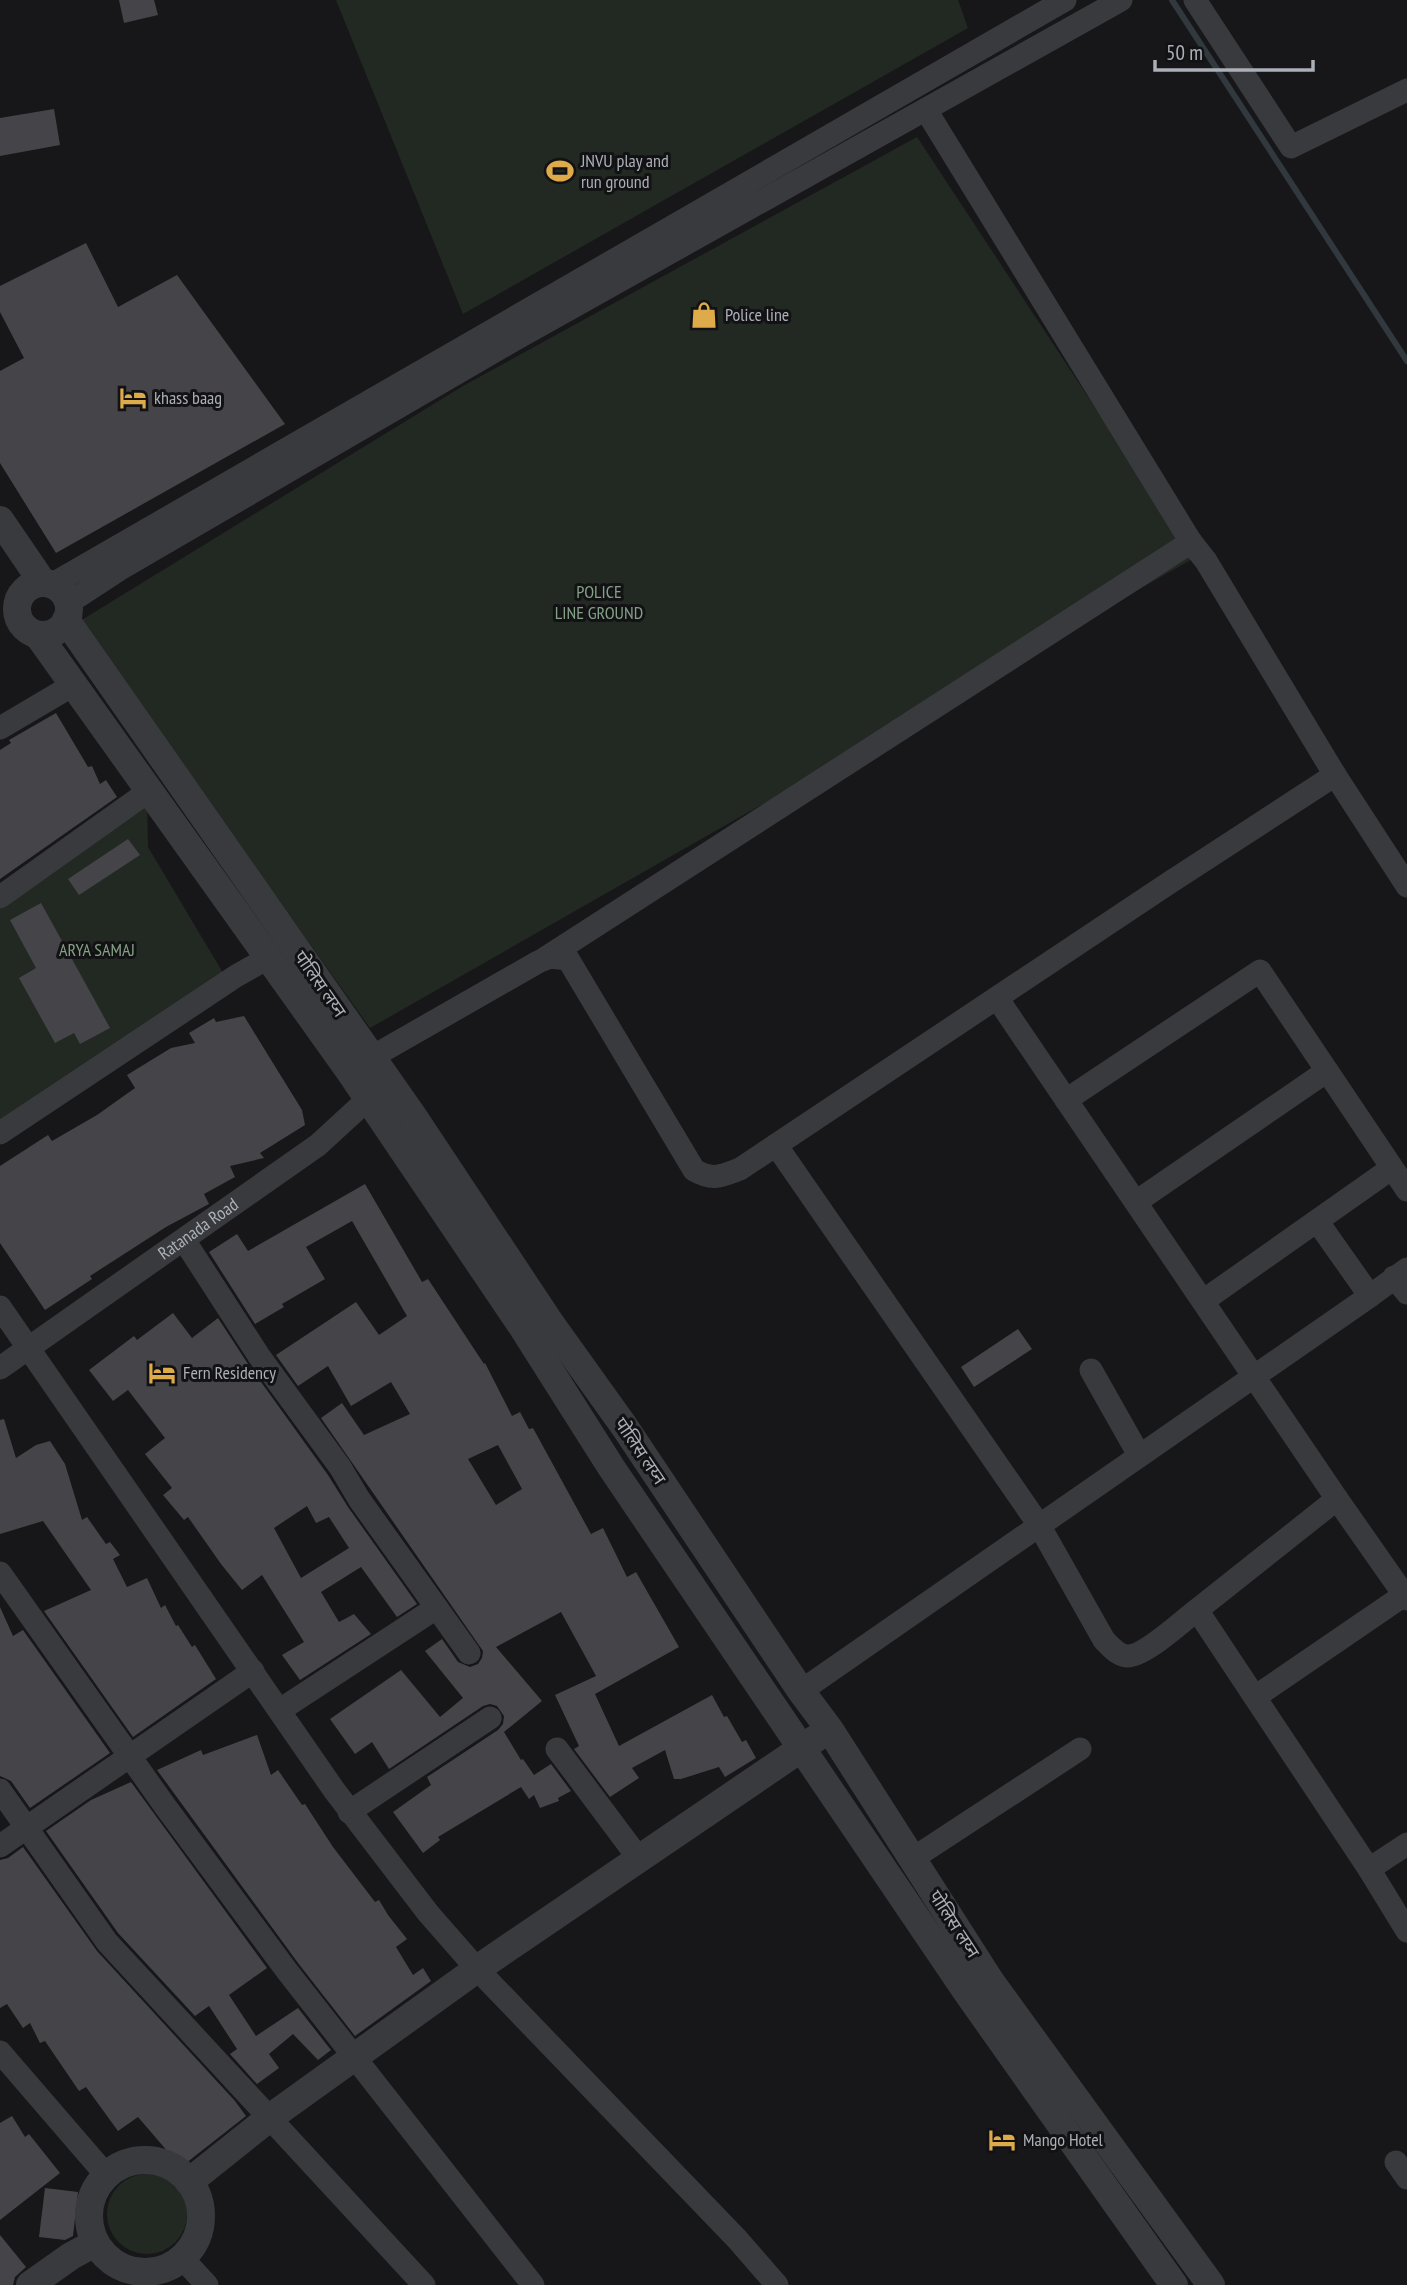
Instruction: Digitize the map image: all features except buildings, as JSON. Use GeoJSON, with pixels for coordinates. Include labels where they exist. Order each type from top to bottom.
{"type":"FeatureCollection","features":[{"type":"Feature","properties":{"kind":"street"},"geometry":{"type":"LineString","coordinates":[[57,598],[1065,0]]}},
{"type":"Feature","properties":{"kind":"street"},"geometry":{"type":"LineString","coordinates":[[57,598],[120,569],[512,341],[1121,0]]}},
{"type":"Feature","properties":{"kind":"street"},"geometry":{"type":"LineString","coordinates":[[1195,0],[1292,147],[1403,101]]}},
{"type":"Feature","properties":{"kind":"street"},"geometry":{"type":"LineString","coordinates":[[926,110],[1191,542],[1206,561],[1335,775],[1407,886]]}},
{"type":"Feature","properties":{"kind":"street","name":"पोलिस लय्न"},"geometry":{"type":"LineString","coordinates":[[0,520],[57,598],[362,1065]]}},
{"type":"Feature","properties":{"kind":"street"},"geometry":{"type":"LineString","coordinates":[[362,1065],[538,962],[1191,542]]}},
{"type":"Feature","properties":{"kind":"street"},"geometry":{"type":"LineString","coordinates":[[17,611],[21,595],[34,585],[57,598]]}},
{"type":"Feature","properties":{"kind":"street"},"geometry":{"type":"LineString","coordinates":[[0,587],[17,611],[23,627],[38,635],[268,958],[362,1065],[611,1466],[966,1991],[1174,2285]]}},
{"type":"Feature","properties":{"kind":"street"},"geometry":{"type":"LineString","coordinates":[[38,635],[55,632],[57,598]]}},
{"type":"Feature","properties":{"kind":"street"},"geometry":{"type":"LineString","coordinates":[[0,728],[73,685]]}},
{"type":"Feature","properties":{"kind":"street"},"geometry":{"type":"LineString","coordinates":[[538,962],[550,957],[568,959],[694,1170],[706,1177],[719,1177],[740,1168],[1335,775]]}},
{"type":"Feature","properties":{"kind":"street"},"geometry":{"type":"LineString","coordinates":[[0,897],[149,791]]}},
{"type":"Feature","properties":{"kind":"street"},"geometry":{"type":"LineString","coordinates":[[0,1133],[236,976],[268,958]]}},
{"type":"Feature","properties":{"kind":"street"},"geometry":{"type":"LineString","coordinates":[[1066,1100],[1260,971],[1407,1190]]}},
{"type":"Feature","properties":{"kind":"street"},"geometry":{"type":"LineString","coordinates":[[997,998],[1337,1500],[1406,1595],[1255,1698]]}},
{"type":"Feature","properties":{"kind":"street"},"geometry":{"type":"LineString","coordinates":[[1136,1202],[1328,1071]]}},
{"type":"Feature","properties":{"kind":"street","name":"पोलिस लय्न"},"geometry":{"type":"LineString","coordinates":[[378,1090],[830,1730],[991,1982],[1211,2285]]}},
{"type":"Feature","properties":{"kind":"street","name":"Ratanada Road"},"geometry":{"type":"LineString","coordinates":[[0,1368],[318,1145],[378,1090]]}},
{"type":"Feature","properties":{"kind":"street"},"geometry":{"type":"LineString","coordinates":[[776,1144],[1038,1524],[1104,1640],[1115,1651],[1126,1656],[1140,1653],[1337,1500]]}},
{"type":"Feature","properties":{"kind":"street"},"geometry":{"type":"LineString","coordinates":[[1203,1301],[1392,1168]]}},
{"type":"Feature","properties":{"kind":"street"},"geometry":{"type":"LineString","coordinates":[[1317,1221],[1370,1296]]}},
{"type":"Feature","properties":{"kind":"street"},"geometry":{"type":"LineString","coordinates":[[184,1240],[259,1356],[340,1466],[359,1499],[469,1653]]}},
{"type":"Feature","properties":{"kind":"street"},"geometry":{"type":"LineString","coordinates":[[801,1690],[1370,1296],[1403,1280]]}},
{"type":"Feature","properties":{"kind":"street"},"geometry":{"type":"LineString","coordinates":[[0,1307],[349,1812],[428,1913],[477,1969],[737,2239],[777,2285]]}},
{"type":"Feature","properties":{"kind":"street"},"geometry":{"type":"LineString","coordinates":[[1090,1370],[1139,1455]]}},
{"type":"Feature","properties":{"kind":"street"},"geometry":{"type":"LineString","coordinates":[[0,1573],[287,1971],[533,2285]]}},
{"type":"Feature","properties":{"kind":"street"},"geometry":{"type":"LineString","coordinates":[[280,1710],[436,1608]]}},
{"type":"Feature","properties":{"kind":"street"},"geometry":{"type":"LineString","coordinates":[[1197,1610],[1369,1869],[1407,1931]]}},
{"type":"Feature","properties":{"kind":"street"},"geometry":{"type":"LineString","coordinates":[[0,1846],[253,1671]]}},
{"type":"Feature","properties":{"kind":"street"},"geometry":{"type":"LineString","coordinates":[[349,1812],[490,1718]]}},
{"type":"Feature","properties":{"kind":"street"},"geometry":{"type":"LineString","coordinates":[[188,2182],[268,2119],[477,1969],[830,1730]]}},
{"type":"Feature","properties":{"kind":"street"},"geometry":{"type":"LineString","coordinates":[[557,1749],[640,1860]]}},
{"type":"Feature","properties":{"kind":"street"},"geometry":{"type":"LineString","coordinates":[[912,1859],[1080,1749]]}},
{"type":"Feature","properties":{"kind":"street"},"geometry":{"type":"LineString","coordinates":[[0,1790],[107,1942],[424,2285]]}},
{"type":"Feature","properties":{"kind":"street"},"geometry":{"type":"LineString","coordinates":[[1369,1869],[1407,1844]]}},
{"type":"Feature","properties":{"kind":"street"},"geometry":{"type":"LineString","coordinates":[[0,2052],[107,2176]]}},
{"type":"Feature","properties":{"kind":"street"},"geometry":{"type":"LineString","coordinates":[[141,2159],[167,2164],[183,2173],[199,2196],[202,2218],[197,2238],[182,2258],[172,2266],[153,2272],[124,2268],[108,2258],[95,2243],[88,2212],[94,2190],[107,2176],[111,2170],[129,2161],[141,2159]]}},
{"type":"Feature","properties":{"kind":"street"},"geometry":{"type":"LineString","coordinates":[[30,2285],[71,2256],[95,2243]]}},
{"type":"Feature","properties":{"kind":"street"},"geometry":{"type":"LineString","coordinates":[[182,2258],[207,2285]]}},
{"type":"Feature","properties":{"kind":"green space","name":"JNVU play and run ground"},"geometry":{"type":"Polygon","coordinates":[[[336,0],[958,0],[968,28],[463,314],[336,0]]]}},
{"type":"Feature","properties":{"kind":"green space","name":"POLICE LINE GROUND"},"geometry":{"type":"Polygon","coordinates":[[[917,137],[1194,558],[370,1028],[80,621],[463,386],[917,137]]]}},
{"type":"Feature","properties":{"kind":"green space","name":"ARYA SAMAJ"},"geometry":{"type":"Polygon","coordinates":[[[147,797],[148,847],[226,978],[0,1133],[0,898],[147,797]]]}},
{"type":"Feature","properties":{"kind":"green space"},"geometry":{"type":"Polygon","coordinates":[[[147,2174],[162,2177],[175,2186],[184,2199],[187,2214],[184,2229],[175,2242],[162,2251],[147,2254],[132,2251],[119,2242],[110,2229],[107,2214],[110,2199],[119,2186],[132,2177],[147,2174]]]}},
{"type":"Feature","properties":{"kind":"waterway"},"geometry":{"type":"LineString","coordinates":[[1172,0],[1407,361]]}},
{"type":"Feature","properties":{"kind":"place","name":"JNVU play and run ground"},"geometry":{"type":"Point","coordinates":[560,171]}},
{"type":"Feature","properties":{"kind":"place","name":"Police line"},"geometry":{"type":"Point","coordinates":[704,315]}},
{"type":"Feature","properties":{"kind":"place","name":"khass baag"},"geometry":{"type":"Point","coordinates":[133,398]}},
{"type":"Feature","properties":{"kind":"place","name":"Fern Residency"},"geometry":{"type":"Point","coordinates":[162,1373]}},
{"type":"Feature","properties":{"kind":"place","name":"Mango Hotel"},"geometry":{"type":"Point","coordinates":[1002,2140]}}]}
